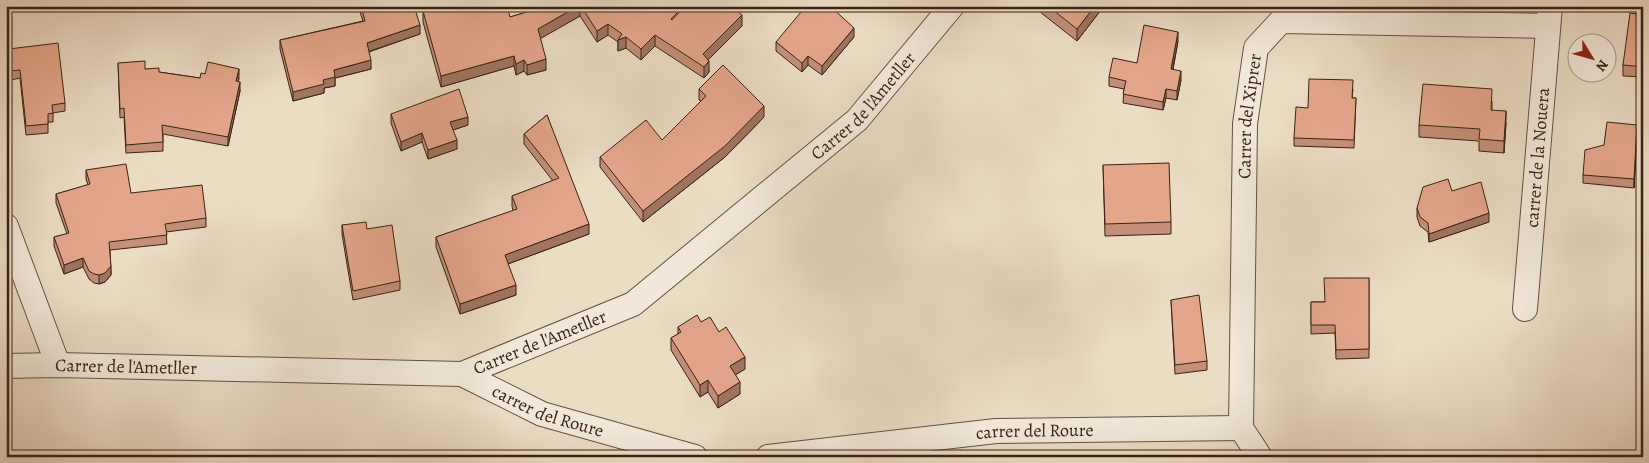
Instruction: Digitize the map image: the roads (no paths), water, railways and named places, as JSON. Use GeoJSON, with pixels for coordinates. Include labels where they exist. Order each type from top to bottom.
{"type":"FeatureCollection","features":[{"type":"Feature","properties":{"kind":"street","name":"Carrer de l'Ametller"},"geometry":{"type":"LineString","coordinates":[[6,366],[58,365],[462,374],[633,304],[857,120],[952,6]]}},
{"type":"Feature","properties":{"kind":"street","name":"carrer de la Nouera"},"geometry":{"type":"LineString","coordinates":[[1526,309],[1549,16]]}},
{"type":"Feature","properties":{"kind":"street","name":"Carrer del Xiprer"},"geometry":{"type":"LineString","coordinates":[[1241,428],[1245,124],[1256,48],[1281,21],[1549,16]]}},
{"type":"Feature","properties":{"kind":"street"},"geometry":{"type":"LineString","coordinates":[[6,226],[58,365]]}},
{"type":"Feature","properties":{"kind":"street","name":"carrer del Roure"},"geometry":{"type":"LineString","coordinates":[[462,374],[542,414],[695,457]]}},
{"type":"Feature","properties":{"kind":"street","name":"carrer del Roure"},"geometry":{"type":"LineString","coordinates":[[768,457],[996,431],[1241,428]]}},
{"type":"Feature","properties":{"kind":"street"},"geometry":{"type":"LineString","coordinates":[[1241,428],[1260,457]]}}]}
